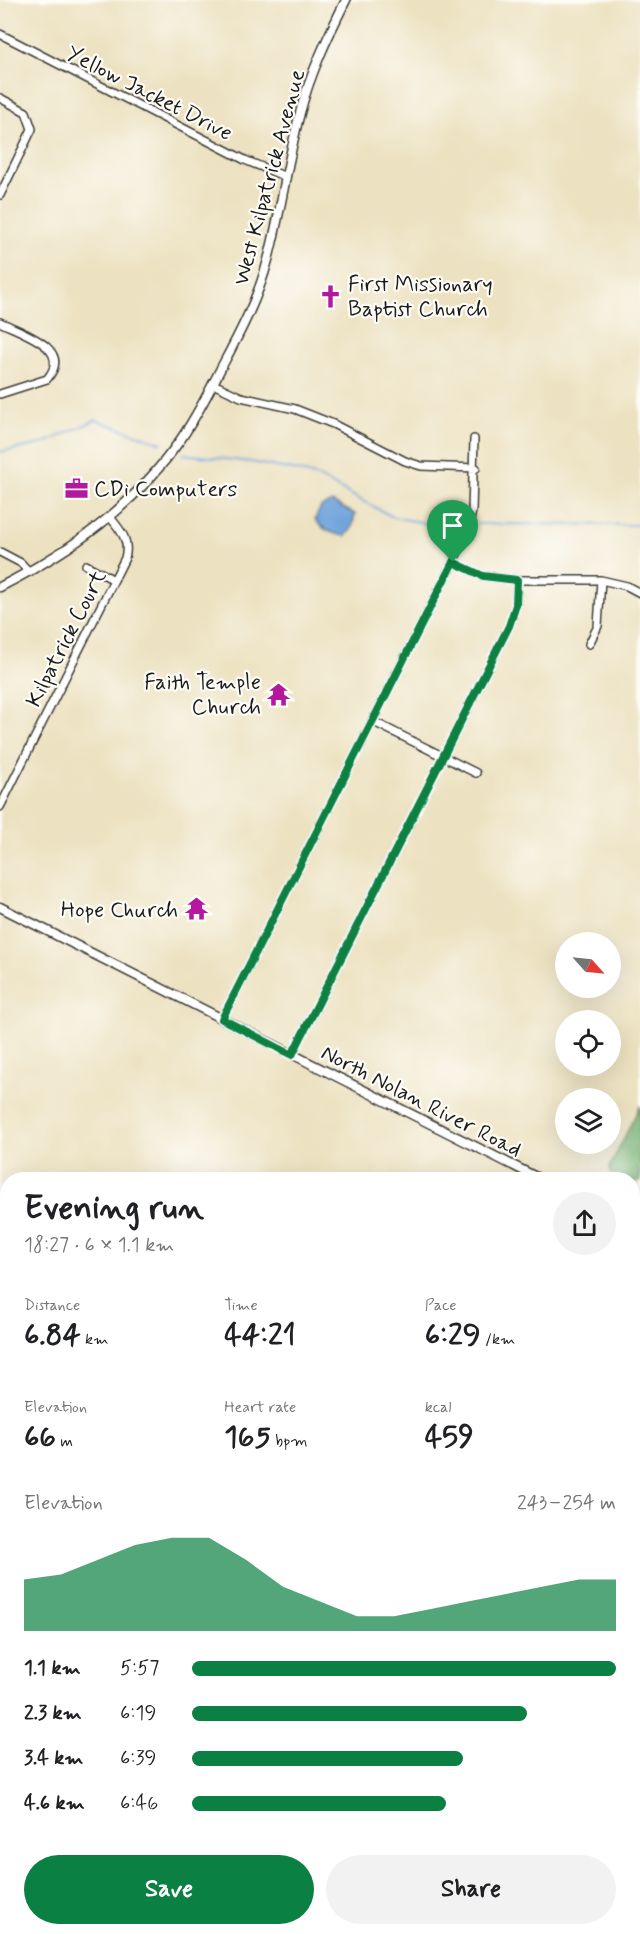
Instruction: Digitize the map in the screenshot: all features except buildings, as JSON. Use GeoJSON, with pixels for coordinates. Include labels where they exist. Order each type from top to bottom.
{"type":"FeatureCollection","features":[{"type":"Feature","properties":{"kind":"main road","name":"West Kilpatrick Avenue"},"geometry":{"type":"LineString","coordinates":[[0,587],[76,544],[110,517],[150,478],[174,448],[213,384],[243,326],[260,285],[308,85],[346,0]]}},
{"type":"Feature","properties":{"kind":"main road","name":"North Nolan River Road"},"geometry":{"type":"LineString","coordinates":[[0,907],[526,1172]]}},
{"type":"Feature","properties":{"kind":"street","name":"Yellow Jacket Drive"},"geometry":{"type":"LineString","coordinates":[[0,34],[245,160],[286,177]]}},
{"type":"Feature","properties":{"kind":"street"},"geometry":{"type":"LineString","coordinates":[[0,98],[26,112],[32,129],[0,195]]}},
{"type":"Feature","properties":{"kind":"street"},"geometry":{"type":"LineString","coordinates":[[0,322],[44,344],[56,357],[57,364],[48,379],[0,394]]}},
{"type":"Feature","properties":{"kind":"street"},"geometry":{"type":"LineString","coordinates":[[213,384],[241,397],[296,409],[333,424],[405,462],[421,466],[475,468]]}},
{"type":"Feature","properties":{"kind":"street"},"geometry":{"type":"LineString","coordinates":[[222,1019],[470,527],[475,468],[474,439]]}},
{"type":"Feature","properties":{"kind":"street","name":"Kilpatrick Court"},"geometry":{"type":"LineString","coordinates":[[0,807],[125,558],[128,546],[110,517]]}},
{"type":"Feature","properties":{"kind":"street"},"geometry":{"type":"LineString","coordinates":[[0,552],[21,563],[29,572]]}},
{"type":"Feature","properties":{"kind":"street"},"geometry":{"type":"LineString","coordinates":[[453,562],[483,576],[517,580],[601,580],[627,586],[640,593]]}},
{"type":"Feature","properties":{"kind":"street"},"geometry":{"type":"LineString","coordinates":[[86,565],[114,580]]}},
{"type":"Feature","properties":{"kind":"street"},"geometry":{"type":"LineString","coordinates":[[292,1055],[509,626],[516,605],[517,580]]}},
{"type":"Feature","properties":{"kind":"street"},"geometry":{"type":"LineString","coordinates":[[589,644],[598,626],[601,580]]}},
{"type":"Feature","properties":{"kind":"street"},"geometry":{"type":"LineString","coordinates":[[372,721],[476,773]]}},
{"type":"Feature","properties":{"kind":"green space"},"geometry":{"type":"Polygon","coordinates":[[[640,1106],[640,1172],[610,1172],[610,1166],[616,1154],[621,1154],[621,1144],[640,1106]]]}},
{"type":"Feature","properties":{"kind":"water"},"geometry":{"type":"Polygon","coordinates":[[[332,502],[355,514],[352,528],[346,536],[328,531],[315,519],[321,507],[332,502]]]}},
{"type":"Feature","properties":{"kind":"waterway"},"geometry":{"type":"LineString","coordinates":[[0,452],[42,444],[96,420],[162,443]]}},
{"type":"Feature","properties":{"kind":"waterway"},"geometry":{"type":"LineString","coordinates":[[183,454],[251,462],[298,471],[318,477],[393,517],[424,523],[464,524]]}},
{"type":"Feature","properties":{"kind":"waterway"},"geometry":{"type":"LineString","coordinates":[[477,524],[640,525]]}},
{"type":"Feature","properties":{"kind":"place","name":"First Missionary Baptist Church"},"geometry":{"type":"Point","coordinates":[330,296]}},
{"type":"Feature","properties":{"kind":"place","name":"CDi Computers"},"geometry":{"type":"Point","coordinates":[76,488]}},
{"type":"Feature","properties":{"kind":"place","name":"Faith Temple Church"},"geometry":{"type":"Point","coordinates":[279,694]}},
{"type":"Feature","properties":{"kind":"place","name":"Hope Church"},"geometry":{"type":"Point","coordinates":[196,909]}},
{"type":"Feature","properties":{"kind":"route"},"geometry":{"type":"LineString","coordinates":[[453,562],[483,576],[517,580],[516,605],[509,626],[292,1055],[222,1019],[453,562]]}}]}
